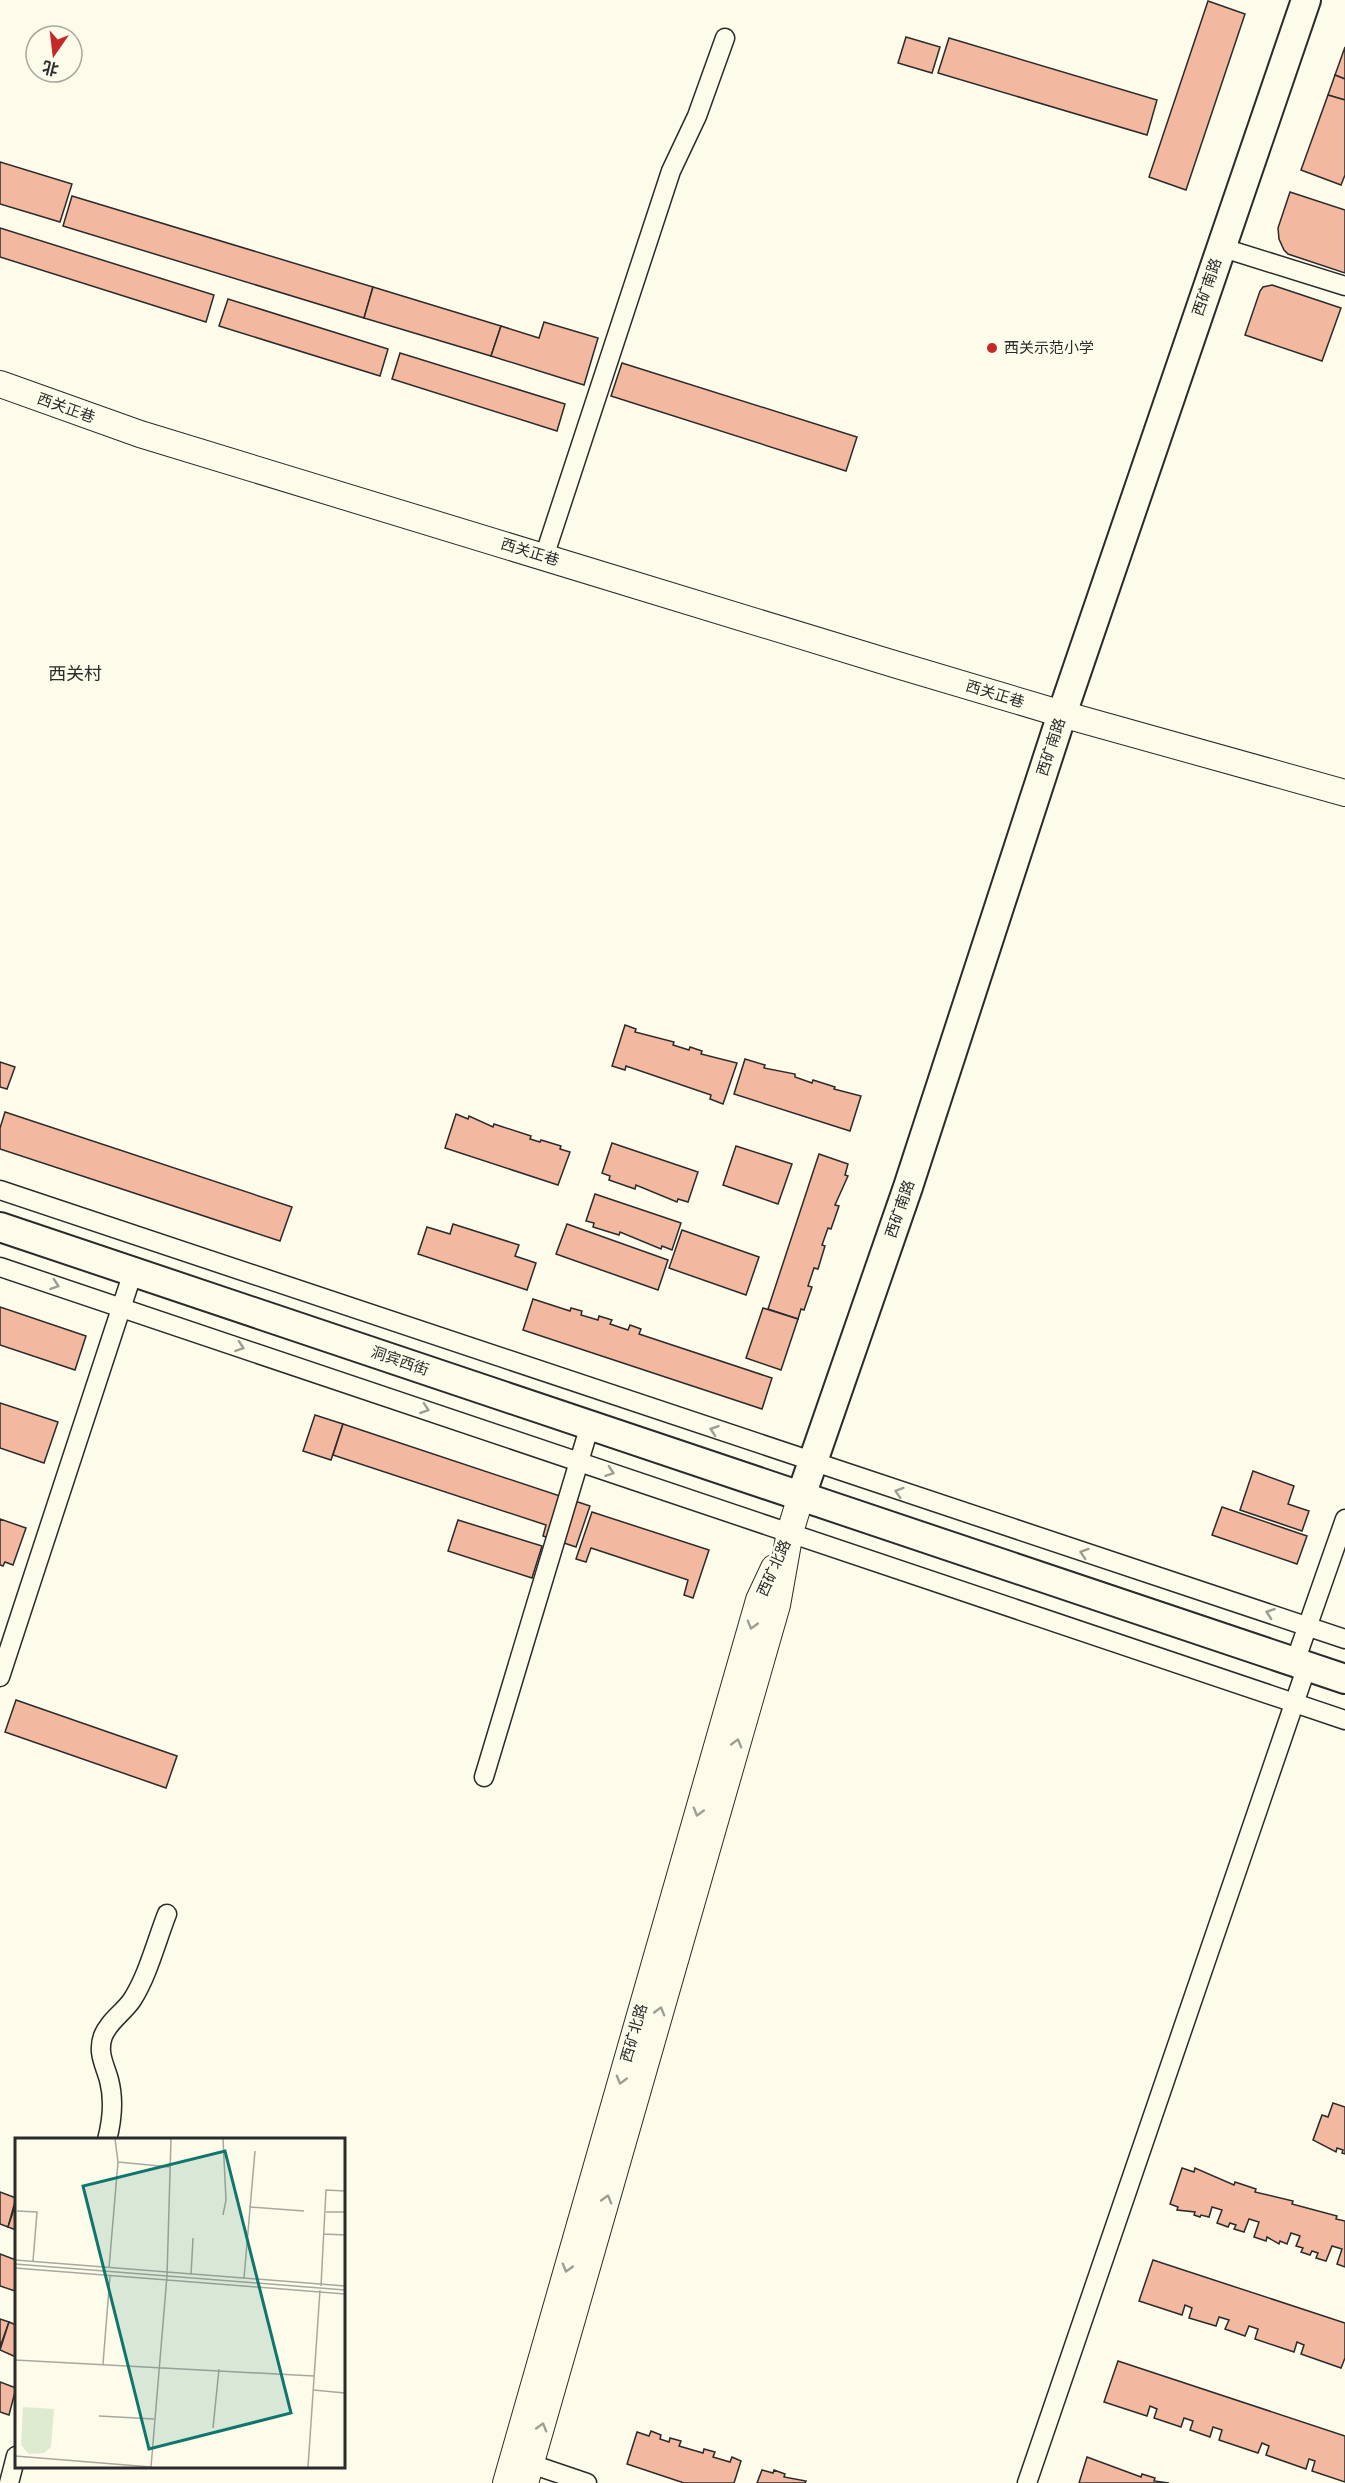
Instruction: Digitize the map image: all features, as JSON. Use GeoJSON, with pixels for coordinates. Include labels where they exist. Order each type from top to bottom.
{"type":"FeatureCollection","features":[{"type":"Feature","properties":{"kind":"main road","name":"西矿南路"},"geometry":{"type":"LineString","coordinates":[[801,1496],[911,1176],[1062,714],[1306,0]]}},
{"type":"Feature","properties":{"kind":"main road","name":"西关正巷"},"geometry":{"type":"LineString","coordinates":[[0,384],[140,434],[544,557],[1062,714],[1345,793]]}},
{"type":"Feature","properties":{"kind":"main road","name":"洞宾西街"},"geometry":{"type":"LineString","coordinates":[[0,1227],[1345,1679]]}},
{"type":"Feature","properties":{"kind":"main road"},"geometry":{"type":"LineString","coordinates":[[790,1532],[801,1496]]}},
{"type":"Feature","properties":{"kind":"main road","name":"西矿北路"},"geometry":{"type":"LineString","coordinates":[[528,2473],[777,1605],[790,1532]]}},
{"type":"Feature","properties":{"kind":"main road","name":"西矿北路"},"geometry":{"type":"LineString","coordinates":[[506,2483],[759,1600],[790,1532]]}},
{"type":"Feature","properties":{"kind":"street"},"geometry":{"type":"LineString","coordinates":[[544,557],[671,171],[697,116],[725,38]]}},
{"type":"Feature","properties":{"kind":"street"},"geometry":{"type":"LineString","coordinates":[[1220,247],[1345,286]]}},
{"type":"Feature","properties":{"kind":"street"},"geometry":{"type":"LineString","coordinates":[[0,1190],[812,1463],[1345,1639]]}},
{"type":"Feature","properties":{"kind":"street"},"geometry":{"type":"LineString","coordinates":[[0,1267],[1345,1720]]}},
{"type":"Feature","properties":{"kind":"street"},"geometry":{"type":"LineString","coordinates":[[0,1677],[133,1272]]}},
{"type":"Feature","properties":{"kind":"street"},"geometry":{"type":"LineString","coordinates":[[484,1777],[590,1425]]}},
{"type":"Feature","properties":{"kind":"street"},"geometry":{"type":"LineString","coordinates":[[1027,2483],[1295,1703],[1307,1626],[1345,1519]]}},
{"type":"Feature","properties":{"kind":"street"},"geometry":{"type":"LineString","coordinates":[[107,2138],[112,2104],[110,2080],[103,2066],[103,2037],[138,1988],[167,1914]]}},
{"type":"Feature","properties":{"kind":"street"},"geometry":{"type":"LineString","coordinates":[[9,2483],[15,2460]]}},
{"type":"Feature","properties":{"kind":"street"},"geometry":{"type":"LineString","coordinates":[[528,2473],[587,2483]]}},
{"type":"Feature","properties":{"kind":"building"},"geometry":{"type":"Polygon","coordinates":[[[1208,1],[1245,14],[1186,190],[1149,177],[1208,1]]]}},
{"type":"Feature","properties":{"kind":"building"},"geometry":{"type":"Polygon","coordinates":[[[906,37],[940,47],[932,73],[898,63],[906,37]]]}},
{"type":"Feature","properties":{"kind":"building"},"geometry":{"type":"Polygon","coordinates":[[[949,38],[1157,100],[1147,135],[938,73],[949,38]]]}},
{"type":"Feature","properties":{"kind":"building"},"geometry":{"type":"Polygon","coordinates":[[[1345,47],[1345,79],[1335,75],[1345,47]]]}},
{"type":"Feature","properties":{"kind":"building"},"geometry":{"type":"Polygon","coordinates":[[[1335,75],[1345,79],[1345,100],[1328,95],[1335,75]]]}},
{"type":"Feature","properties":{"kind":"building"},"geometry":{"type":"Polygon","coordinates":[[[1328,95],[1345,100],[1345,175],[1341,185],[1301,170],[1328,95]]]}},
{"type":"Feature","properties":{"kind":"building"},"geometry":{"type":"Polygon","coordinates":[[[0,162],[72,184],[60,222],[0,204],[0,162]]]}},
{"type":"Feature","properties":{"kind":"building"},"geometry":{"type":"Polygon","coordinates":[[[1290,192],[1345,210],[1345,273],[1288,254],[1284,250],[1279,239],[1278,228],[1290,192]]]}},
{"type":"Feature","properties":{"kind":"building"},"geometry":{"type":"Polygon","coordinates":[[[72,196],[373,287],[364,318],[63,226],[72,196]]]}},
{"type":"Feature","properties":{"kind":"building"},"geometry":{"type":"Polygon","coordinates":[[[0,228],[214,295],[206,322],[0,257],[0,228]]]}},
{"type":"Feature","properties":{"kind":"building"},"geometry":{"type":"Polygon","coordinates":[[[1272,285],[1341,308],[1322,361],[1245,335],[1260,291],[1263,287],[1272,285]]]}},
{"type":"Feature","properties":{"kind":"building"},"geometry":{"type":"Polygon","coordinates":[[[373,287],[501,326],[491,356],[364,318],[373,287]]]}},
{"type":"Feature","properties":{"kind":"building"},"geometry":{"type":"Polygon","coordinates":[[[228,299],[388,349],[380,376],[219,326],[228,299]]]}},
{"type":"Feature","properties":{"kind":"building"},"geometry":{"type":"Polygon","coordinates":[[[544,322],[598,338],[584,385],[491,356],[501,326],[539,338],[544,322]]]}},
{"type":"Feature","properties":{"kind":"building"},"geometry":{"type":"Polygon","coordinates":[[[400,353],[565,404],[557,431],[392,379],[400,353]]]}},
{"type":"Feature","properties":{"kind":"building"},"geometry":{"type":"Polygon","coordinates":[[[622,363],[857,437],[846,471],[611,396],[622,363]]]}},
{"type":"Feature","properties":{"kind":"building"},"geometry":{"type":"Polygon","coordinates":[[[625,1025],[636,1029],[635,1032],[674,1042],[673,1045],[689,1050],[690,1047],[702,1051],[701,1054],[737,1063],[723,1104],[710,1099],[711,1095],[626,1066],[625,1070],[612,1066],[625,1025]]]}},
{"type":"Feature","properties":{"kind":"building"},"geometry":{"type":"Polygon","coordinates":[[[745,1059],[765,1065],[764,1068],[795,1074],[795,1077],[812,1083],[813,1080],[835,1087],[834,1089],[861,1096],[850,1131],[734,1094],[745,1059]]]}},
{"type":"Feature","properties":{"kind":"building"},"geometry":{"type":"Polygon","coordinates":[[[0,1062],[15,1067],[7,1089],[0,1087],[0,1062]]]}},
{"type":"Feature","properties":{"kind":"building"},"geometry":{"type":"Polygon","coordinates":[[[5,1112],[292,1207],[280,1241],[0,1149],[0,1128],[5,1112]]]}},
{"type":"Feature","properties":{"kind":"building"},"geometry":{"type":"Polygon","coordinates":[[[456,1114],[468,1119],[469,1116],[493,1127],[494,1124],[531,1136],[530,1139],[561,1146],[560,1149],[570,1152],[558,1185],[445,1148],[456,1114]]]}},
{"type":"Feature","properties":{"kind":"building"},"geometry":{"type":"Polygon","coordinates":[[[612,1143],[698,1172],[688,1202],[678,1199],[677,1202],[636,1185],[635,1189],[609,1180],[610,1176],[602,1173],[612,1143]]]}},
{"type":"Feature","properties":{"kind":"building"},"geometry":{"type":"Polygon","coordinates":[[[736,1146],[792,1164],[778,1204],[723,1185],[736,1146]]]}},
{"type":"Feature","properties":{"kind":"building"},"geometry":{"type":"Polygon","coordinates":[[[819,1154],[848,1164],[845,1175],[848,1176],[835,1205],[839,1206],[831,1229],[828,1228],[822,1245],[825,1246],[818,1269],[814,1268],[808,1286],[812,1287],[804,1310],[801,1309],[798,1319],[768,1309],[819,1154]]]}},
{"type":"Feature","properties":{"kind":"building"},"geometry":{"type":"Polygon","coordinates":[[[595,1194],[681,1223],[672,1250],[662,1246],[661,1249],[620,1232],[619,1235],[593,1227],[594,1223],[586,1221],[595,1194]]]}},
{"type":"Feature","properties":{"kind":"building"},"geometry":{"type":"Polygon","coordinates":[[[453,1224],[519,1245],[515,1256],[536,1263],[527,1290],[418,1254],[427,1227],[450,1234],[453,1224]]]}},
{"type":"Feature","properties":{"kind":"building"},"geometry":{"type":"Polygon","coordinates":[[[567,1224],[668,1260],[658,1290],[556,1254],[567,1224]]]}},
{"type":"Feature","properties":{"kind":"building"},"geometry":{"type":"Polygon","coordinates":[[[682,1230],[759,1257],[746,1295],[669,1268],[682,1230]]]}},
{"type":"Feature","properties":{"kind":"building"},"geometry":{"type":"Polygon","coordinates":[[[533,1299],[570,1311],[571,1308],[582,1311],[581,1315],[598,1320],[599,1316],[612,1320],[610,1324],[628,1330],[630,1325],[641,1329],[639,1334],[772,1378],[762,1409],[523,1330],[533,1299]]]}},
{"type":"Feature","properties":{"kind":"building"},"geometry":{"type":"Polygon","coordinates":[[[0,1307],[86,1336],[75,1370],[0,1345],[0,1307]]]}},
{"type":"Feature","properties":{"kind":"building"},"geometry":{"type":"Polygon","coordinates":[[[763,1308],[798,1319],[781,1370],[746,1358],[763,1308]]]}},
{"type":"Feature","properties":{"kind":"building"},"geometry":{"type":"Polygon","coordinates":[[[0,1403],[58,1422],[44,1463],[0,1448],[0,1403]]]}},
{"type":"Feature","properties":{"kind":"building"},"geometry":{"type":"Polygon","coordinates":[[[315,1415],[343,1424],[331,1460],[303,1451],[315,1415]]]}},
{"type":"Feature","properties":{"kind":"building"},"geometry":{"type":"Polygon","coordinates":[[[343,1424],[590,1506],[576,1547],[543,1536],[546,1525],[333,1455],[343,1424]]]}},
{"type":"Feature","properties":{"kind":"building"},"geometry":{"type":"Polygon","coordinates":[[[1253,1471],[1294,1486],[1288,1504],[1309,1511],[1302,1531],[1240,1510],[1253,1471]]]}},
{"type":"Feature","properties":{"kind":"building"},"geometry":{"type":"Polygon","coordinates":[[[1222,1507],[1307,1536],[1297,1564],[1212,1535],[1222,1507]]]}},
{"type":"Feature","properties":{"kind":"building"},"geometry":{"type":"Polygon","coordinates":[[[592,1512],[709,1550],[693,1598],[684,1595],[688,1580],[591,1548],[586,1562],[576,1559],[592,1512]]]}},
{"type":"Feature","properties":{"kind":"building"},"geometry":{"type":"Polygon","coordinates":[[[0,1519],[26,1528],[13,1565],[5,1562],[3,1566],[0,1565],[0,1519]]]}},
{"type":"Feature","properties":{"kind":"building"},"geometry":{"type":"Polygon","coordinates":[[[458,1520],[542,1546],[532,1578],[448,1551],[458,1520]]]}},
{"type":"Feature","properties":{"kind":"building"},"geometry":{"type":"Polygon","coordinates":[[[16,1700],[177,1756],[166,1788],[5,1732],[16,1700]]]}},
{"type":"Feature","properties":{"kind":"building"},"geometry":{"type":"Polygon","coordinates":[[[1333,2103],[1345,2107],[1345,2154],[1342,2153],[1343,2150],[1337,2148],[1336,2152],[1313,2140],[1322,2115],[1328,2117],[1333,2103]]]}},
{"type":"Feature","properties":{"kind":"building"},"geometry":{"type":"Polygon","coordinates":[[[1182,2168],[1194,2172],[1195,2168],[1234,2185],[1235,2182],[1256,2189],[1255,2192],[1293,2201],[1292,2204],[1337,2216],[1336,2219],[1345,2221],[1345,2267],[1337,2264],[1342,2249],[1332,2246],[1326,2261],[1316,2258],[1318,2253],[1312,2251],[1310,2255],[1301,2252],[1303,2248],[1296,2246],[1300,2236],[1291,2233],[1287,2244],[1280,2241],[1279,2244],[1267,2237],[1266,2241],[1254,2237],[1259,2222],[1249,2219],[1244,2232],[1234,2229],[1236,2225],[1230,2223],[1228,2227],[1217,2223],[1222,2210],[1212,2207],[1209,2217],[1201,2215],[1200,2217],[1194,2215],[1195,2212],[1177,2210],[1178,2207],[1170,2204],[1182,2168]]]}},
{"type":"Feature","properties":{"kind":"building"},"geometry":{"type":"Polygon","coordinates":[[[0,2192],[15,2198],[15,2202],[8,2227],[0,2224],[0,2192]]]}},
{"type":"Feature","properties":{"kind":"building"},"geometry":{"type":"Polygon","coordinates":[[[15,2206],[15,2230],[8,2227],[15,2206]]]}},
{"type":"Feature","properties":{"kind":"building"},"geometry":{"type":"Polygon","coordinates":[[[0,2254],[15,2260],[15,2291],[0,2286],[0,2254]]]}},
{"type":"Feature","properties":{"kind":"building"},"geometry":{"type":"Polygon","coordinates":[[[1153,2260],[1345,2323],[1345,2358],[1341,2368],[1301,2354],[1304,2345],[1297,2342],[1294,2352],[1255,2339],[1258,2329],[1249,2326],[1245,2336],[1225,2329],[1229,2320],[1219,2317],[1216,2326],[1189,2318],[1192,2308],[1185,2305],[1182,2315],[1139,2301],[1153,2260]]]}},
{"type":"Feature","properties":{"kind":"building"},"geometry":{"type":"Polygon","coordinates":[[[0,2319],[9,2322],[0,2347],[0,2319]]]}},
{"type":"Feature","properties":{"kind":"building"},"geometry":{"type":"Polygon","coordinates":[[[9,2322],[15,2325],[15,2357],[0,2350],[9,2322]]]}},
{"type":"Feature","properties":{"kind":"building"},"geometry":{"type":"Polygon","coordinates":[[[1118,2361],[1345,2436],[1345,2482],[1312,2471],[1315,2461],[1309,2459],[1306,2469],[1266,2455],[1269,2446],[1262,2443],[1258,2453],[1219,2440],[1222,2430],[1213,2427],[1210,2437],[1190,2430],[1193,2421],[1184,2418],[1181,2427],[1154,2418],[1157,2409],[1150,2406],[1147,2416],[1104,2402],[1118,2361]]]}},
{"type":"Feature","properties":{"kind":"building"},"geometry":{"type":"Polygon","coordinates":[[[0,2382],[15,2388],[15,2392],[9,2415],[0,2412],[0,2382]]]}},
{"type":"Feature","properties":{"kind":"building"},"geometry":{"type":"Polygon","coordinates":[[[651,2431],[661,2435],[660,2439],[669,2442],[670,2438],[681,2441],[679,2446],[703,2453],[704,2449],[715,2452],[713,2457],[730,2462],[732,2457],[741,2461],[734,2483],[684,2483],[627,2464],[637,2432],[649,2436],[651,2431]]]}},
{"type":"Feature","properties":{"kind":"building"},"geometry":{"type":"Polygon","coordinates":[[[1087,2457],[1141,2477],[1142,2474],[1155,2478],[1154,2481],[1169,2483],[1079,2483],[1087,2457]]]}},
{"type":"Feature","properties":{"kind":"building"},"geometry":{"type":"Polygon","coordinates":[[[762,2470],[773,2473],[774,2470],[785,2474],[784,2477],[806,2481],[805,2483],[757,2483],[762,2470]]]}},
{"type":"Feature","properties":{"kind":"place","name":"西关示范小学"},"geometry":{"type":"Point","coordinates":[992,348]}},
{"type":"Feature","properties":{"kind":"district","name":"西关村"},"geometry":{"type":"Point","coordinates":[75,674]}}]}
